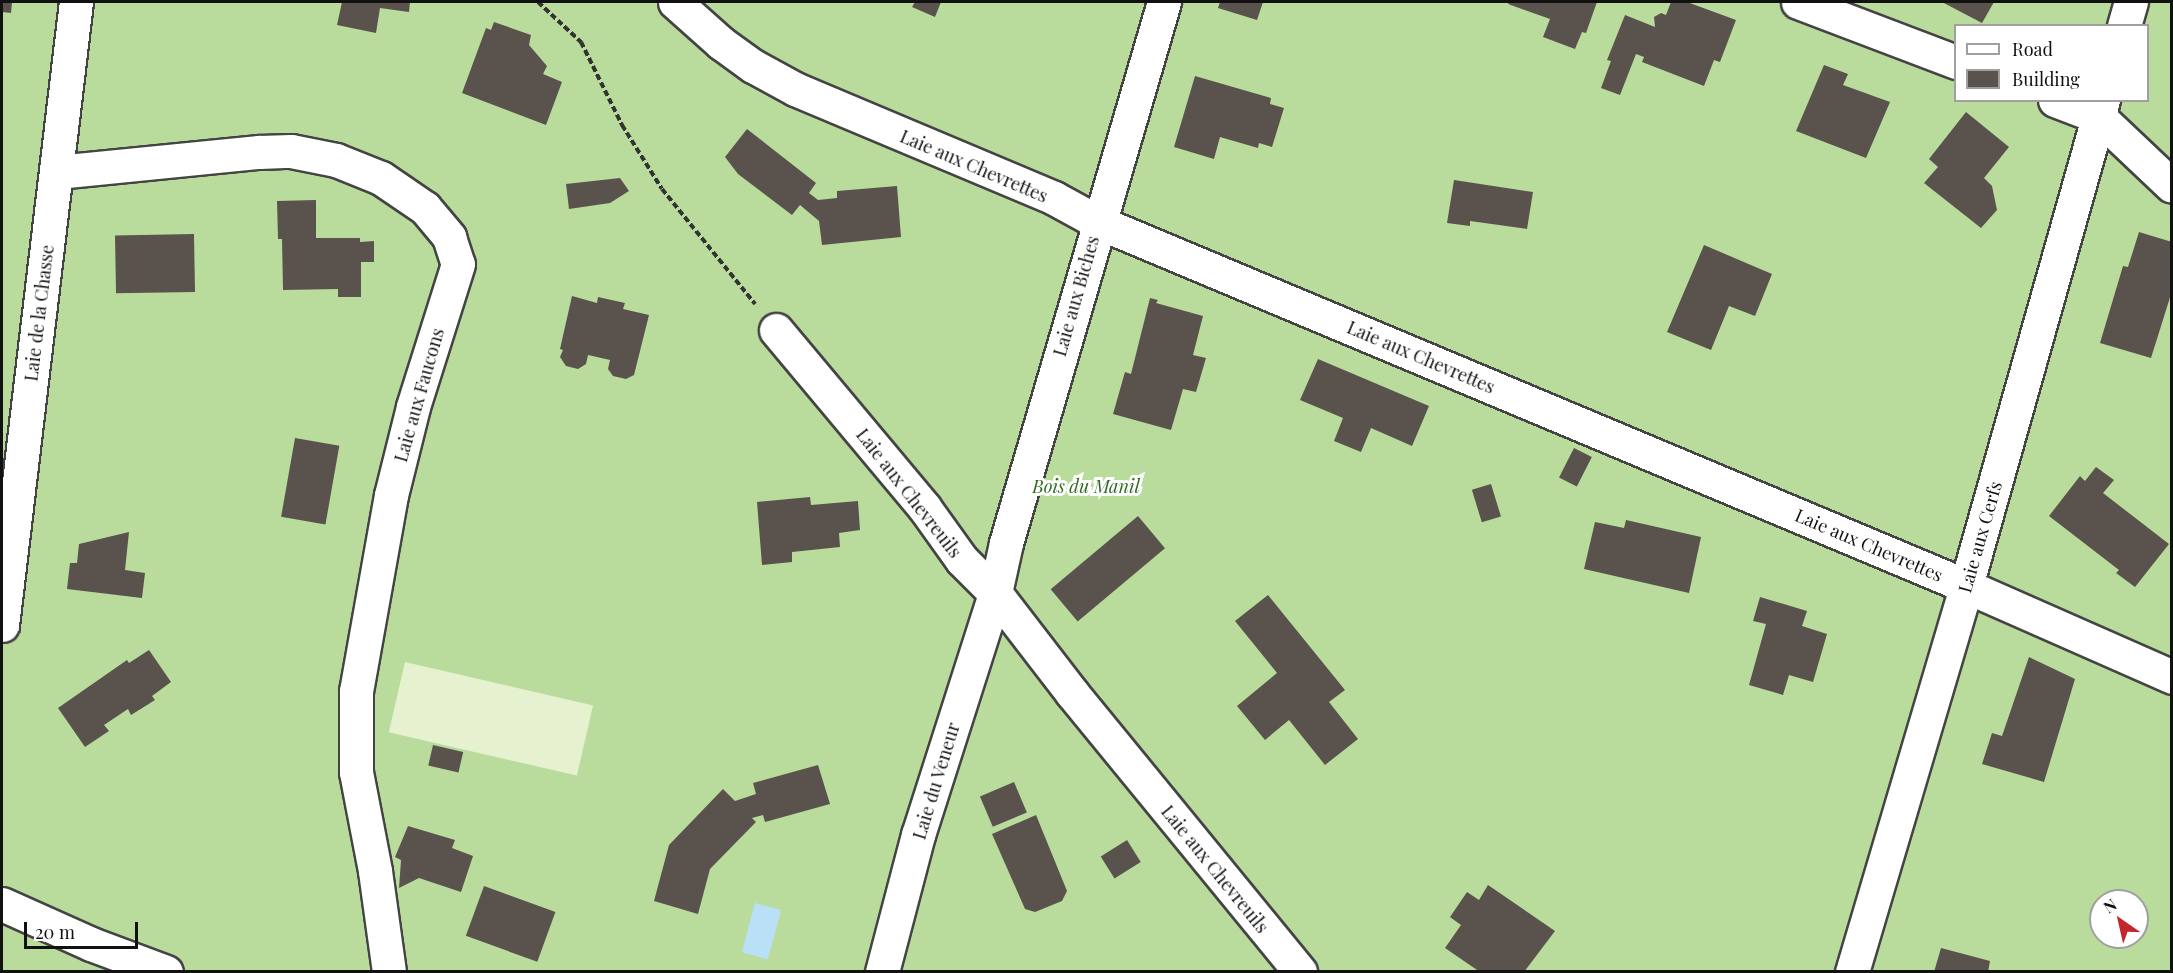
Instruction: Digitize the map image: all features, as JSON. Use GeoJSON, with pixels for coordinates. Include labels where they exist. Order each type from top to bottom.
{"type":"FeatureCollection","features":[{"type":"Feature","properties":{"kind":"street","name":"Laie de la Chasse"},"geometry":{"type":"LineString","coordinates":[[2,625],[76,2]]}},
{"type":"Feature","properties":{"kind":"street","name":"Laie aux Biches"},"geometry":{"type":"LineString","coordinates":[[995,592],[1005,543],[1164,2]]}},
{"type":"Feature","properties":{"kind":"street"},"geometry":{"type":"LineString","coordinates":[[1798,2],[1954,61]]}},
{"type":"Feature","properties":{"kind":"street"},"geometry":{"type":"LineString","coordinates":[[2125,24],[2131,2]]}},
{"type":"Feature","properties":{"kind":"street","name":"Laie aux Chevrettes"},"geometry":{"type":"LineString","coordinates":[[680,7],[753,66],[795,89],[1054,198],[1098,222],[1966,586],[2172,677]]}},
{"type":"Feature","properties":{"kind":"street"},"geometry":{"type":"LineString","coordinates":[[2065,102],[2101,109],[2172,186]]}},
{"type":"Feature","properties":{"kind":"street","name":"Laie aux Cerfs"},"geometry":{"type":"LineString","coordinates":[[1852,972],[1966,586],[2101,109]]}},
{"type":"Feature","properties":{"kind":"street","name":"Laie aux Faucons"},"geometry":{"type":"LineString","coordinates":[[57,172],[259,152],[291,151],[336,160],[381,178],[425,208],[448,237],[458,264],[413,407],[391,495],[356,691],[356,772],[375,871],[389,972]]}},
{"type":"Feature","properties":{"kind":"street","name":"Laie aux Chevreuils"},"geometry":{"type":"LineString","coordinates":[[776,330],[924,507],[962,560],[995,592],[1072,693],[1300,972]]}},
{"type":"Feature","properties":{"kind":"street","name":"Laie du Veneur"},"geometry":{"type":"LineString","coordinates":[[882,972],[918,835],[995,592]]}},
{"type":"Feature","properties":{"kind":"street"},"geometry":{"type":"LineString","coordinates":[[2,904],[91,944],[166,972]]}},
{"type":"Feature","properties":{"kind":"path"},"geometry":{"type":"LineString","coordinates":[[538,2],[581,42],[622,125],[662,189],[776,330]]}},
{"type":"Feature","properties":{"kind":"green space","name":"Bois du Manil"},"geometry":{"type":"Polygon","coordinates":[[[2,2],[2171,2],[2171,971],[2,971],[2,2]]]}},
{"type":"Feature","properties":{"kind":"green space"},"geometry":{"type":"Polygon","coordinates":[[[405,662],[593,705],[577,776],[389,732],[405,662]]]}},
{"type":"Feature","properties":{"kind":"water"},"geometry":{"type":"Polygon","coordinates":[[[755,903],[781,910],[768,959],[742,952],[755,903]]]}},
{"type":"Feature","properties":{"kind":"building"},"geometry":{"type":"Polygon","coordinates":[[[2,2],[12,2],[11,13],[2,12],[2,2]]]}},
{"type":"Feature","properties":{"kind":"building"},"geometry":{"type":"Polygon","coordinates":[[[342,2],[410,2],[409,12],[380,8],[376,33],[337,25],[342,2]]]}},
{"type":"Feature","properties":{"kind":"building"},"geometry":{"type":"Polygon","coordinates":[[[915,2],[941,2],[935,17],[912,7],[915,2]]]}},
{"type":"Feature","properties":{"kind":"building"},"geometry":{"type":"Polygon","coordinates":[[[1220,2],[1263,2],[1257,20],[1218,8],[1220,2]]]}},
{"type":"Feature","properties":{"kind":"building"},"geometry":{"type":"Polygon","coordinates":[[[1509,2],[1597,2],[1586,33],[1582,32],[1575,49],[1543,37],[1550,19],[1508,4],[1509,2]]]}},
{"type":"Feature","properties":{"kind":"building"},"geometry":{"type":"Polygon","coordinates":[[[1671,2],[1687,2],[1736,20],[1720,62],[1714,60],[1704,86],[1642,62],[1644,57],[1636,54],[1620,95],[1601,88],[1611,61],[1607,60],[1625,15],[1655,27],[1654,17],[1661,13],[1666,15],[1671,2]]]}},
{"type":"Feature","properties":{"kind":"building"},"geometry":{"type":"Polygon","coordinates":[[[1942,2],[1994,2],[1982,23],[1942,2]]]}},
{"type":"Feature","properties":{"kind":"building"},"geometry":{"type":"Polygon","coordinates":[[[494,22],[531,35],[529,45],[547,66],[543,74],[562,82],[546,125],[462,93],[486,28],[491,30],[494,22]]]}},
{"type":"Feature","properties":{"kind":"building"},"geometry":{"type":"Polygon","coordinates":[[[1824,65],[1848,74],[1843,85],[1890,102],[1866,158],[1796,131],[1824,65]]]}},
{"type":"Feature","properties":{"kind":"building"},"geometry":{"type":"Polygon","coordinates":[[[1195,76],[1271,98],[1270,104],[1284,108],[1272,147],[1259,143],[1258,148],[1220,137],[1214,159],[1174,147],[1195,76]]]}},
{"type":"Feature","properties":{"kind":"building"},"geometry":{"type":"Polygon","coordinates":[[[1966,112],[2009,147],[1984,178],[1992,186],[1997,210],[1981,228],[1924,183],[1938,167],[1929,159],[1966,112]]]}},
{"type":"Feature","properties":{"kind":"building"},"geometry":{"type":"Polygon","coordinates":[[[747,129],[816,183],[809,193],[818,200],[837,198],[837,191],[897,186],[901,237],[822,245],[819,221],[800,205],[792,215],[738,174],[725,157],[747,129]]]}},
{"type":"Feature","properties":{"kind":"building"},"geometry":{"type":"Polygon","coordinates":[[[620,178],[629,191],[610,203],[569,209],[566,184],[620,178]]]}},
{"type":"Feature","properties":{"kind":"building"},"geometry":{"type":"Polygon","coordinates":[[[1454,180],[1533,192],[1527,229],[1470,221],[1470,226],[1447,223],[1454,180]]]}},
{"type":"Feature","properties":{"kind":"building"},"geometry":{"type":"Polygon","coordinates":[[[316,200],[316,238],[360,238],[360,242],[374,241],[374,262],[361,262],[361,297],[338,297],[338,289],[283,290],[282,239],[278,239],[277,201],[316,200]]]}},
{"type":"Feature","properties":{"kind":"building"},"geometry":{"type":"Polygon","coordinates":[[[2139,232],[2172,242],[2172,291],[2151,358],[2100,343],[2123,266],[2128,267],[2139,232]]]}},
{"type":"Feature","properties":{"kind":"building"},"geometry":{"type":"Polygon","coordinates":[[[194,234],[195,292],[116,293],[115,235],[194,234]]]}},
{"type":"Feature","properties":{"kind":"building"},"geometry":{"type":"Polygon","coordinates":[[[1704,245],[1772,274],[1755,316],[1729,306],[1711,350],[1667,332],[1704,245]]]}},
{"type":"Feature","properties":{"kind":"building"},"geometry":{"type":"Polygon","coordinates":[[[572,296],[597,303],[598,297],[625,303],[623,309],[649,315],[634,375],[626,379],[613,376],[608,369],[610,360],[588,355],[586,364],[578,369],[566,366],[560,357],[563,350],[560,349],[572,296]]]}},
{"type":"Feature","properties":{"kind":"building"},"geometry":{"type":"Polygon","coordinates":[[[1150,298],[1158,300],[1156,303],[1203,316],[1193,355],[1206,358],[1196,392],[1183,389],[1171,430],[1113,414],[1125,372],[1131,374],[1150,298]]]}},
{"type":"Feature","properties":{"kind":"building"},"geometry":{"type":"Polygon","coordinates":[[[1318,359],[1429,406],[1412,446],[1371,428],[1361,452],[1334,441],[1343,418],[1300,400],[1318,359]]]}},
{"type":"Feature","properties":{"kind":"building"},"geometry":{"type":"Polygon","coordinates":[[[295,438],[339,446],[325,525],[281,517],[295,438]]]}},
{"type":"Feature","properties":{"kind":"building"},"geometry":{"type":"Polygon","coordinates":[[[1574,448],[1592,457],[1577,486],[1559,477],[1574,448]]]}},
{"type":"Feature","properties":{"kind":"building"},"geometry":{"type":"Polygon","coordinates":[[[2096,467],[2114,480],[2103,493],[2169,544],[2135,587],[2116,573],[2119,570],[2049,516],[2080,476],[2085,481],[2096,467]]]}},
{"type":"Feature","properties":{"kind":"building"},"geometry":{"type":"Polygon","coordinates":[[[1491,484],[1501,517],[1482,522],[1472,490],[1491,484]]]}},
{"type":"Feature","properties":{"kind":"building"},"geometry":{"type":"Polygon","coordinates":[[[810,497],[811,505],[858,501],[860,530],[839,533],[840,547],[792,552],[792,562],[762,565],[757,502],[810,497]]]}},
{"type":"Feature","properties":{"kind":"building"},"geometry":{"type":"Polygon","coordinates":[[[1138,516],[1165,548],[1078,621],[1051,589],[1138,516]]]}},
{"type":"Feature","properties":{"kind":"building"},"geometry":{"type":"Polygon","coordinates":[[[1626,520],[1701,537],[1689,593],[1584,569],[1595,522],[1624,528],[1626,520]]]}},
{"type":"Feature","properties":{"kind":"building"},"geometry":{"type":"Polygon","coordinates":[[[129,532],[125,570],[145,573],[142,598],[67,589],[70,563],[77,563],[79,544],[129,532]]]}},
{"type":"Feature","properties":{"kind":"building"},"geometry":{"type":"Polygon","coordinates":[[[1268,595],[1345,690],[1329,702],[1358,739],[1325,765],[1289,720],[1265,740],[1237,706],[1277,673],[1235,621],[1268,595]]]}},
{"type":"Feature","properties":{"kind":"building"},"geometry":{"type":"Polygon","coordinates":[[[1760,597],[1807,611],[1802,626],[1827,634],[1813,682],[1789,675],[1783,695],[1749,685],[1766,624],[1753,621],[1760,597]]]}},
{"type":"Feature","properties":{"kind":"building"},"geometry":{"type":"Polygon","coordinates":[[[149,650],[171,682],[152,696],[155,700],[131,715],[128,709],[104,725],[109,731],[85,747],[58,708],[127,660],[129,663],[149,650]]]}},
{"type":"Feature","properties":{"kind":"building"},"geometry":{"type":"Polygon","coordinates":[[[2029,657],[2075,679],[2044,782],[1982,764],[1992,733],[2002,736],[2029,657]]]}},
{"type":"Feature","properties":{"kind":"building"},"geometry":{"type":"Polygon","coordinates":[[[433,745],[463,752],[458,772],[428,765],[433,745]]]}},
{"type":"Feature","properties":{"kind":"building"},"geometry":{"type":"Polygon","coordinates":[[[818,765],[830,804],[765,822],[763,815],[752,818],[756,822],[710,869],[698,914],[654,901],[669,845],[723,789],[735,801],[756,794],[753,783],[818,765]]]}},
{"type":"Feature","properties":{"kind":"building"},"geometry":{"type":"Polygon","coordinates":[[[1014,782],[1027,812],[993,827],[980,796],[1014,782]]]}},
{"type":"Feature","properties":{"kind":"building"},"geometry":{"type":"Polygon","coordinates":[[[1036,815],[1067,891],[1062,901],[1035,912],[1025,909],[992,834],[1036,815]]]}},
{"type":"Feature","properties":{"kind":"building"},"geometry":{"type":"Polygon","coordinates":[[[408,826],[455,840],[452,848],[473,856],[461,892],[419,878],[399,888],[401,860],[395,857],[408,826]]]}},
{"type":"Feature","properties":{"kind":"building"},"geometry":{"type":"Polygon","coordinates":[[[1127,840],[1141,862],[1114,878],[1101,856],[1127,840]]]}},
{"type":"Feature","properties":{"kind":"building"},"geometry":{"type":"Polygon","coordinates":[[[1488,885],[1555,931],[1524,972],[1480,972],[1445,948],[1461,925],[1450,917],[1467,892],[1479,900],[1488,885]]]}},
{"type":"Feature","properties":{"kind":"building"},"geometry":{"type":"Polygon","coordinates":[[[484,886],[555,912],[537,962],[466,936],[484,886]]]}},
{"type":"Feature","properties":{"kind":"building"},"geometry":{"type":"Polygon","coordinates":[[[1941,948],[1990,961],[1988,972],[1934,972],[1941,948]]]}}]}
